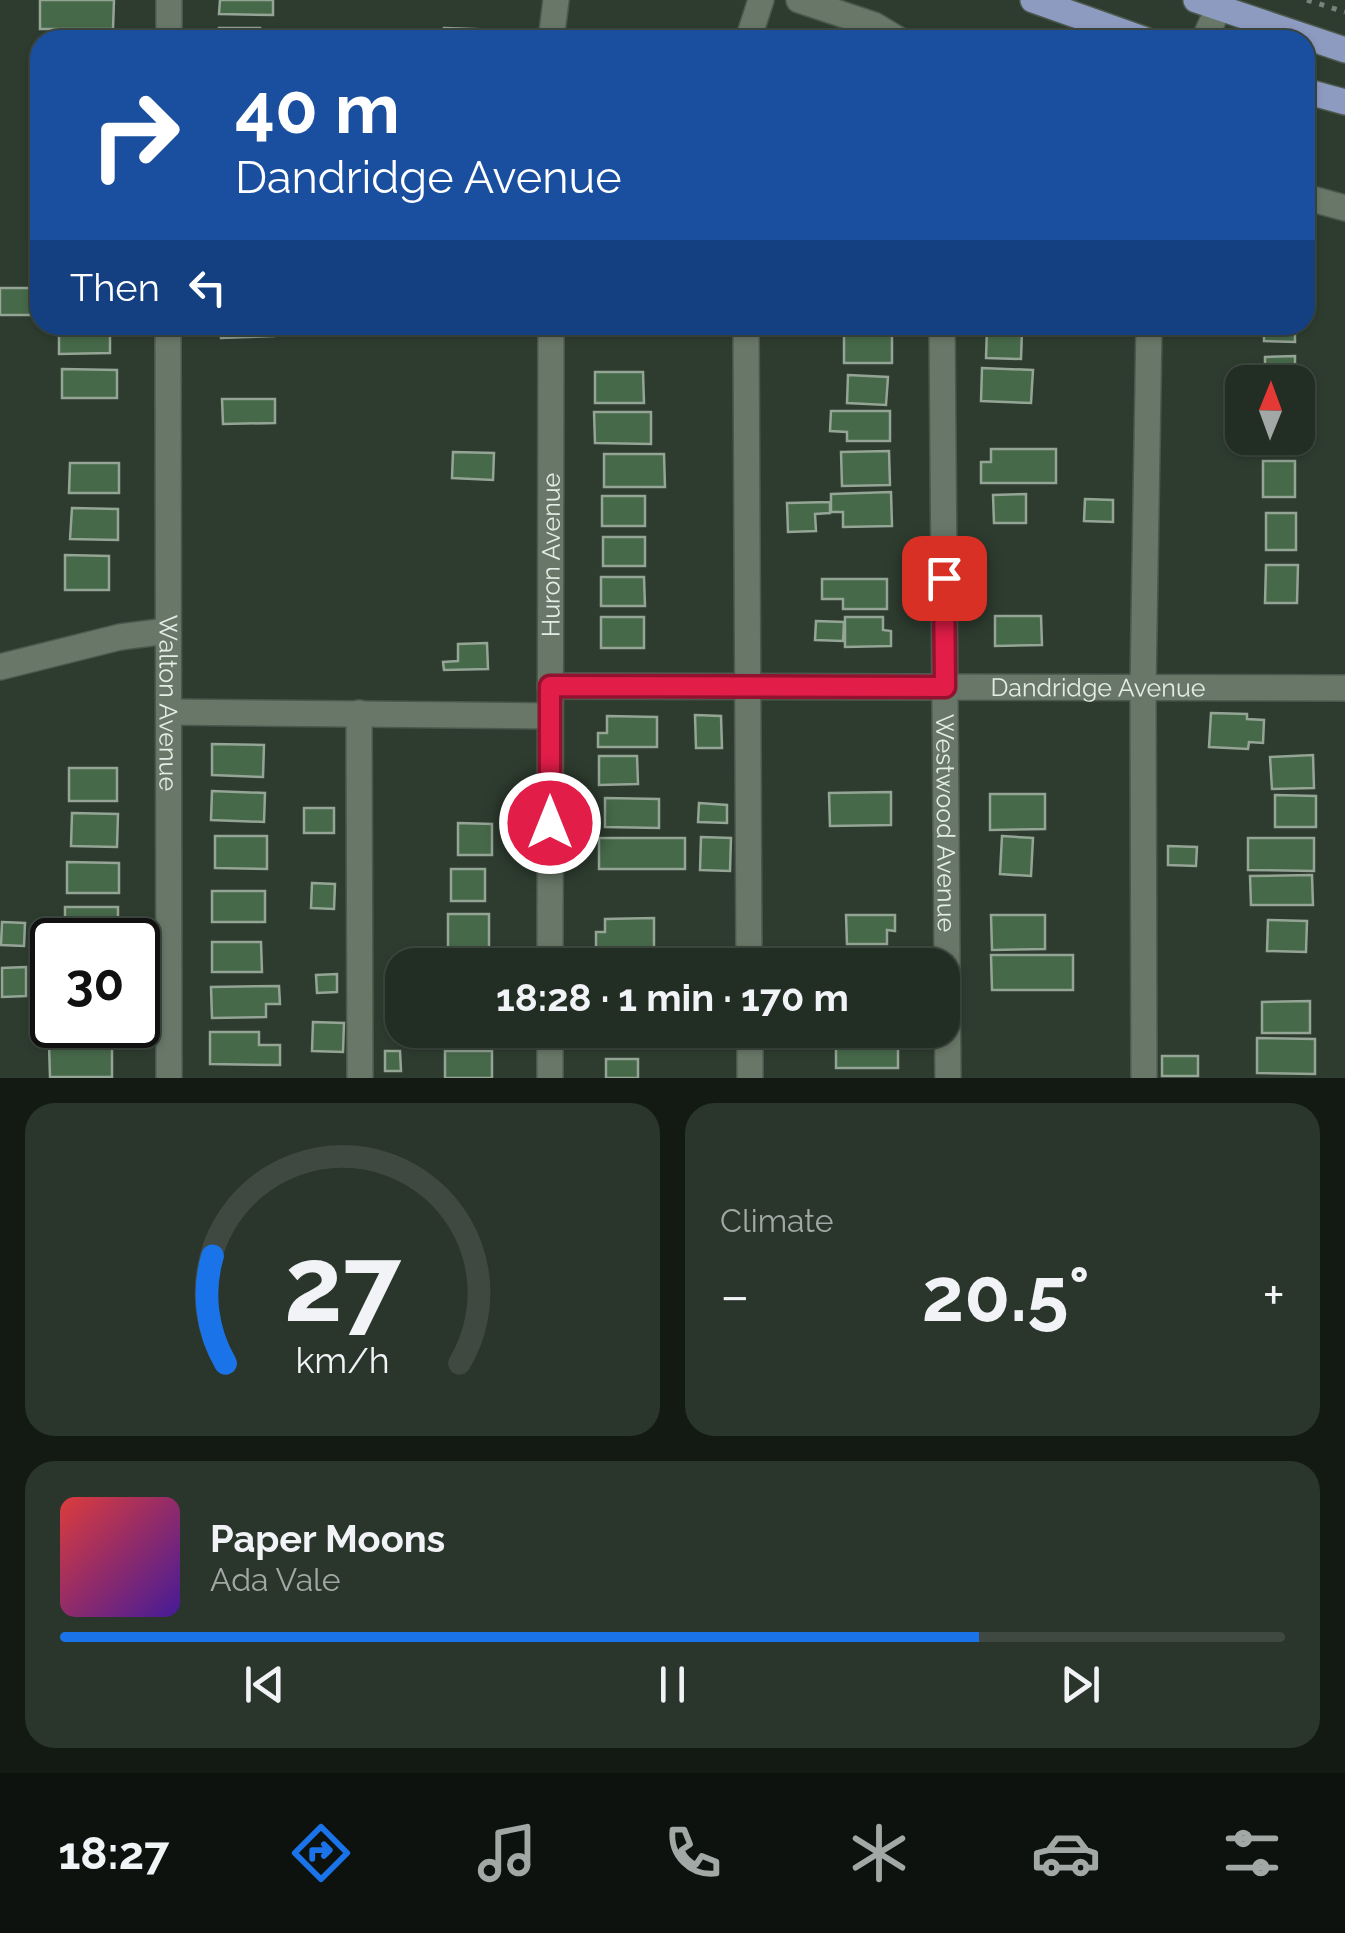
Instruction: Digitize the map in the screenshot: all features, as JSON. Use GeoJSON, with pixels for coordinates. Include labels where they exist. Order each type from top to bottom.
{"type":"FeatureCollection","features":[{"type":"Feature","properties":{"kind":"main road"},"geometry":{"type":"LineString","coordinates":[[1033,0],[1118,30]]}},
{"type":"Feature","properties":{"kind":"main road"},"geometry":{"type":"LineString","coordinates":[[1212,3],[1288,30]]}},
{"type":"Feature","properties":{"kind":"main road"},"geometry":{"type":"LineString","coordinates":[[1315,39],[1345,50]]}},
{"type":"Feature","properties":{"kind":"main road"},"geometry":{"type":"LineString","coordinates":[[1315,94],[1345,102]]}},
{"type":"Feature","properties":{"kind":"street"},"geometry":{"type":"LineString","coordinates":[[168,30],[169,0]]}},
{"type":"Feature","properties":{"kind":"street"},"geometry":{"type":"LineString","coordinates":[[553,30],[556,0]]}},
{"type":"Feature","properties":{"kind":"street"},"geometry":{"type":"LineString","coordinates":[[751,30],[761,0]]}},
{"type":"Feature","properties":{"kind":"street"},"geometry":{"type":"LineString","coordinates":[[799,0],[881,30]]}},
{"type":"Feature","properties":{"kind":"street"},"geometry":{"type":"LineString","coordinates":[[1206,30],[1212,3]]}},
{"type":"Feature","properties":{"kind":"street"},"geometry":{"type":"LineString","coordinates":[[1315,199],[1345,208]]}},
{"type":"Feature","properties":{"kind":"street","name":"Walton Avenue"},"geometry":{"type":"LineString","coordinates":[[168,335],[168,1078]]}},
{"type":"Feature","properties":{"kind":"street","name":"Huron Avenue"},"geometry":{"type":"LineString","coordinates":[[550,335],[550,948]]}},
{"type":"Feature","properties":{"kind":"street"},"geometry":{"type":"LineString","coordinates":[[746,335],[749,948]]}},
{"type":"Feature","properties":{"kind":"street","name":"Westwood Avenue"},"geometry":{"type":"LineString","coordinates":[[942,335],[948,1078]]}},
{"type":"Feature","properties":{"kind":"street"},"geometry":{"type":"LineString","coordinates":[[1144,1078],[1143,686],[1149,335]]}},
{"type":"Feature","properties":{"kind":"street"},"geometry":{"type":"LineString","coordinates":[[0,667],[120,638],[167,631]]}},
{"type":"Feature","properties":{"kind":"street","name":"Dandridge Avenue"},"geometry":{"type":"LineString","coordinates":[[550,686],[1345,688]]}},
{"type":"Feature","properties":{"kind":"street"},"geometry":{"type":"LineString","coordinates":[[169,712],[550,716]]}},
{"type":"Feature","properties":{"kind":"street"},"geometry":{"type":"LineString","coordinates":[[359,713],[360,1078]]}},
{"type":"Feature","properties":{"kind":"street"},"geometry":{"type":"LineString","coordinates":[[550,1048],[550,1078]]}},
{"type":"Feature","properties":{"kind":"street"},"geometry":{"type":"LineString","coordinates":[[750,1048],[750,1078]]}},
{"type":"Feature","properties":{"kind":"path"},"geometry":{"type":"LineString","coordinates":[[1307,0],[1345,12]]}},
{"type":"Feature","properties":{"kind":"building"},"geometry":{"type":"Polygon","coordinates":[[[40,0],[114,0],[113,29],[40,29],[40,0]]]}},
{"type":"Feature","properties":{"kind":"building"},"geometry":{"type":"Polygon","coordinates":[[[220,0],[273,0],[273,15],[219,14],[220,0]]]}},
{"type":"Feature","properties":{"kind":"building"},"geometry":{"type":"Polygon","coordinates":[[[260,28],[260,30],[219,30],[260,28]]]}},
{"type":"Feature","properties":{"kind":"building"},"geometry":{"type":"Polygon","coordinates":[[[0,288],[30,288],[30,315],[0,315],[0,288]]]}},
{"type":"Feature","properties":{"kind":"building"},"geometry":{"type":"Polygon","coordinates":[[[59,335],[110,335],[110,353],[59,354],[59,335]]]}},
{"type":"Feature","properties":{"kind":"building"},"geometry":{"type":"Polygon","coordinates":[[[221,335],[274,335],[274,336],[221,335]]]}},
{"type":"Feature","properties":{"kind":"building"},"geometry":{"type":"Polygon","coordinates":[[[844,335],[892,335],[892,363],[844,363],[844,335]]]}},
{"type":"Feature","properties":{"kind":"building"},"geometry":{"type":"Polygon","coordinates":[[[987,335],[1022,335],[1021,359],[986,358],[987,335]]]}},
{"type":"Feature","properties":{"kind":"building"},"geometry":{"type":"Polygon","coordinates":[[[1264,335],[1295,335],[1295,342],[1264,341],[1264,335]]]}},
{"type":"Feature","properties":{"kind":"building"},"geometry":{"type":"Polygon","coordinates":[[[1295,356],[1295,365],[1265,365],[1265,357],[1295,356]]]}},
{"type":"Feature","properties":{"kind":"building"},"geometry":{"type":"Polygon","coordinates":[[[982,368],[1033,370],[1031,403],[981,401],[982,368]]]}},
{"type":"Feature","properties":{"kind":"building"},"geometry":{"type":"Polygon","coordinates":[[[62,369],[117,370],[117,398],[62,398],[62,369]]]}},
{"type":"Feature","properties":{"kind":"building"},"geometry":{"type":"Polygon","coordinates":[[[595,372],[643,372],[644,403],[595,403],[595,372]]]}},
{"type":"Feature","properties":{"kind":"building"},"geometry":{"type":"Polygon","coordinates":[[[848,375],[888,377],[886,405],[847,403],[848,375]]]}},
{"type":"Feature","properties":{"kind":"building"},"geometry":{"type":"Polygon","coordinates":[[[222,399],[275,399],[275,423],[223,424],[222,399]]]}},
{"type":"Feature","properties":{"kind":"building"},"geometry":{"type":"Polygon","coordinates":[[[831,411],[890,411],[890,441],[847,441],[847,432],[830,431],[831,411]]]}},
{"type":"Feature","properties":{"kind":"building"},"geometry":{"type":"Polygon","coordinates":[[[594,412],[651,412],[651,444],[595,443],[594,412]]]}},
{"type":"Feature","properties":{"kind":"building"},"geometry":{"type":"Polygon","coordinates":[[[991,449],[1056,449],[1056,483],[981,483],[981,462],[991,462],[991,449]]]}},
{"type":"Feature","properties":{"kind":"building"},"geometry":{"type":"Polygon","coordinates":[[[889,451],[890,485],[842,486],[841,452],[889,451]]]}},
{"type":"Feature","properties":{"kind":"building"},"geometry":{"type":"Polygon","coordinates":[[[453,452],[494,453],[493,480],[452,478],[453,452]]]}},
{"type":"Feature","properties":{"kind":"building"},"geometry":{"type":"Polygon","coordinates":[[[604,454],[664,454],[665,487],[604,487],[604,454]]]}},
{"type":"Feature","properties":{"kind":"building"},"geometry":{"type":"Polygon","coordinates":[[[1263,461],[1295,461],[1295,497],[1263,497],[1263,461]]]}},
{"type":"Feature","properties":{"kind":"building"},"geometry":{"type":"Polygon","coordinates":[[[70,463],[119,463],[119,493],[69,493],[70,463]]]}},
{"type":"Feature","properties":{"kind":"building"},"geometry":{"type":"Polygon","coordinates":[[[891,492],[892,526],[843,527],[843,512],[831,512],[831,494],[891,492]]]}},
{"type":"Feature","properties":{"kind":"building"},"geometry":{"type":"Polygon","coordinates":[[[1026,494],[1026,523],[994,523],[993,495],[1026,494]]]}},
{"type":"Feature","properties":{"kind":"building"},"geometry":{"type":"Polygon","coordinates":[[[602,496],[645,496],[645,526],[602,526],[602,496]]]}},
{"type":"Feature","properties":{"kind":"building"},"geometry":{"type":"Polygon","coordinates":[[[1085,499],[1113,500],[1113,522],[1084,521],[1085,499]]]}},
{"type":"Feature","properties":{"kind":"building"},"geometry":{"type":"Polygon","coordinates":[[[830,502],[830,513],[815,514],[816,531],[788,532],[787,503],[830,502]]]}},
{"type":"Feature","properties":{"kind":"building"},"geometry":{"type":"Polygon","coordinates":[[[72,508],[118,509],[118,540],[70,539],[72,508]]]}},
{"type":"Feature","properties":{"kind":"building"},"geometry":{"type":"Polygon","coordinates":[[[1266,513],[1296,513],[1296,550],[1266,550],[1266,513]]]}},
{"type":"Feature","properties":{"kind":"building"},"geometry":{"type":"Polygon","coordinates":[[[603,537],[645,537],[645,566],[603,566],[603,537]]]}},
{"type":"Feature","properties":{"kind":"building"},"geometry":{"type":"Polygon","coordinates":[[[65,555],[109,556],[109,590],[65,590],[65,555]]]}},
{"type":"Feature","properties":{"kind":"building"},"geometry":{"type":"Polygon","coordinates":[[[1266,565],[1298,565],[1297,603],[1265,603],[1266,565]]]}},
{"type":"Feature","properties":{"kind":"building"},"geometry":{"type":"Polygon","coordinates":[[[601,577],[644,577],[645,606],[601,606],[601,577]]]}},
{"type":"Feature","properties":{"kind":"building"},"geometry":{"type":"Polygon","coordinates":[[[822,579],[887,579],[887,609],[843,609],[843,599],[822,599],[822,579]]]}},
{"type":"Feature","properties":{"kind":"building"},"geometry":{"type":"Polygon","coordinates":[[[995,616],[1041,616],[1042,645],[995,646],[995,616]]]}},
{"type":"Feature","properties":{"kind":"building"},"geometry":{"type":"Polygon","coordinates":[[[601,617],[644,617],[644,648],[601,648],[601,617]]]}},
{"type":"Feature","properties":{"kind":"building"},"geometry":{"type":"Polygon","coordinates":[[[845,617],[883,617],[883,630],[891,631],[891,646],[845,647],[845,617]]]}},
{"type":"Feature","properties":{"kind":"building"},"geometry":{"type":"Polygon","coordinates":[[[816,621],[844,622],[843,641],[815,640],[816,621]]]}},
{"type":"Feature","properties":{"kind":"building"},"geometry":{"type":"Polygon","coordinates":[[[487,643],[488,669],[444,670],[443,662],[458,661],[458,644],[487,643]]]}},
{"type":"Feature","properties":{"kind":"building"},"geometry":{"type":"Polygon","coordinates":[[[1211,713],[1247,714],[1247,719],[1264,720],[1263,743],[1249,742],[1248,749],[1209,747],[1211,713]]]}},
{"type":"Feature","properties":{"kind":"building"},"geometry":{"type":"Polygon","coordinates":[[[695,715],[721,716],[722,748],[696,748],[695,715]]]}},
{"type":"Feature","properties":{"kind":"building"},"geometry":{"type":"Polygon","coordinates":[[[607,716],[657,717],[657,747],[598,747],[598,733],[607,733],[607,716]]]}},
{"type":"Feature","properties":{"kind":"building"},"geometry":{"type":"Polygon","coordinates":[[[212,744],[264,745],[263,777],[212,775],[212,744]]]}},
{"type":"Feature","properties":{"kind":"building"},"geometry":{"type":"Polygon","coordinates":[[[1313,755],[1314,788],[1272,789],[1270,757],[1313,755]]]}},
{"type":"Feature","properties":{"kind":"building"},"geometry":{"type":"Polygon","coordinates":[[[599,756],[637,756],[638,784],[599,785],[599,756]]]}},
{"type":"Feature","properties":{"kind":"building"},"geometry":{"type":"Polygon","coordinates":[[[69,768],[117,768],[117,801],[69,801],[69,768]]]}},
{"type":"Feature","properties":{"kind":"building"},"geometry":{"type":"Polygon","coordinates":[[[212,791],[265,793],[264,822],[211,820],[212,791]]]}},
{"type":"Feature","properties":{"kind":"building"},"geometry":{"type":"Polygon","coordinates":[[[891,792],[891,825],[830,826],[829,793],[891,792]]]}},
{"type":"Feature","properties":{"kind":"building"},"geometry":{"type":"Polygon","coordinates":[[[990,794],[1045,794],[1045,829],[990,830],[990,794]]]}},
{"type":"Feature","properties":{"kind":"building"},"geometry":{"type":"Polygon","coordinates":[[[1275,795],[1316,796],[1316,827],[1275,827],[1275,795]]]}},
{"type":"Feature","properties":{"kind":"building"},"geometry":{"type":"Polygon","coordinates":[[[605,798],[659,799],[659,828],[605,827],[605,798]]]}},
{"type":"Feature","properties":{"kind":"building"},"geometry":{"type":"Polygon","coordinates":[[[699,803],[727,805],[727,823],[698,822],[699,803]]]}},
{"type":"Feature","properties":{"kind":"building"},"geometry":{"type":"Polygon","coordinates":[[[304,808],[334,808],[334,833],[304,833],[304,808]]]}},
{"type":"Feature","properties":{"kind":"building"},"geometry":{"type":"Polygon","coordinates":[[[72,813],[118,814],[117,847],[71,846],[72,813]]]}},
{"type":"Feature","properties":{"kind":"building"},"geometry":{"type":"Polygon","coordinates":[[[458,823],[492,824],[492,855],[458,855],[458,823]]]}},
{"type":"Feature","properties":{"kind":"building"},"geometry":{"type":"Polygon","coordinates":[[[215,836],[267,836],[267,869],[215,868],[215,836]]]}},
{"type":"Feature","properties":{"kind":"building"},"geometry":{"type":"Polygon","coordinates":[[[1002,836],[1033,838],[1031,876],[1000,874],[1002,836]]]}},
{"type":"Feature","properties":{"kind":"building"},"geometry":{"type":"Polygon","coordinates":[[[701,837],[731,838],[730,871],[700,870],[701,837]]]}},
{"type":"Feature","properties":{"kind":"building"},"geometry":{"type":"Polygon","coordinates":[[[599,838],[685,838],[685,869],[599,869],[599,838]]]}},
{"type":"Feature","properties":{"kind":"building"},"geometry":{"type":"Polygon","coordinates":[[[1248,838],[1314,838],[1314,871],[1248,870],[1248,838]]]}},
{"type":"Feature","properties":{"kind":"building"},"geometry":{"type":"Polygon","coordinates":[[[1168,846],[1197,847],[1196,866],[1168,865],[1168,846]]]}},
{"type":"Feature","properties":{"kind":"building"},"geometry":{"type":"Polygon","coordinates":[[[67,862],[119,863],[119,893],[67,893],[67,862]]]}},
{"type":"Feature","properties":{"kind":"building"},"geometry":{"type":"Polygon","coordinates":[[[451,869],[485,869],[485,901],[451,901],[451,869]]]}},
{"type":"Feature","properties":{"kind":"building"},"geometry":{"type":"Polygon","coordinates":[[[1312,875],[1313,905],[1251,905],[1250,876],[1312,875]]]}},
{"type":"Feature","properties":{"kind":"building"},"geometry":{"type":"Polygon","coordinates":[[[312,883],[335,884],[334,909],[311,908],[312,883]]]}},
{"type":"Feature","properties":{"kind":"building"},"geometry":{"type":"Polygon","coordinates":[[[212,891],[265,891],[265,922],[212,922],[212,891]]]}},
{"type":"Feature","properties":{"kind":"building"},"geometry":{"type":"Polygon","coordinates":[[[65,907],[118,907],[118,918],[65,918],[65,907]]]}},
{"type":"Feature","properties":{"kind":"building"},"geometry":{"type":"Polygon","coordinates":[[[448,914],[489,914],[489,948],[448,948],[448,914]]]}},
{"type":"Feature","properties":{"kind":"building"},"geometry":{"type":"Polygon","coordinates":[[[846,915],[895,915],[895,931],[887,930],[887,944],[847,944],[846,915]]]}},
{"type":"Feature","properties":{"kind":"building"},"geometry":{"type":"Polygon","coordinates":[[[991,915],[1045,915],[1045,949],[992,950],[991,915]]]}},
{"type":"Feature","properties":{"kind":"building"},"geometry":{"type":"Polygon","coordinates":[[[654,918],[654,948],[596,948],[596,932],[605,932],[605,919],[654,918]]]}},
{"type":"Feature","properties":{"kind":"building"},"geometry":{"type":"Polygon","coordinates":[[[1268,920],[1307,921],[1306,952],[1267,951],[1268,920]]]}},
{"type":"Feature","properties":{"kind":"building"},"geometry":{"type":"Polygon","coordinates":[[[2,922],[25,923],[24,946],[1,945],[2,922]]]}},
{"type":"Feature","properties":{"kind":"building"},"geometry":{"type":"Polygon","coordinates":[[[212,942],[261,942],[262,972],[212,972],[212,942]]]}},
{"type":"Feature","properties":{"kind":"building"},"geometry":{"type":"Polygon","coordinates":[[[991,955],[1073,955],[1073,990],[992,990],[991,955]]]}},
{"type":"Feature","properties":{"kind":"building"},"geometry":{"type":"Polygon","coordinates":[[[26,967],[26,996],[2,997],[2,968],[26,967]]]}},
{"type":"Feature","properties":{"kind":"building"},"geometry":{"type":"Polygon","coordinates":[[[337,974],[337,992],[317,993],[316,975],[337,974]]]}},
{"type":"Feature","properties":{"kind":"building"},"geometry":{"type":"Polygon","coordinates":[[[279,986],[280,1004],[266,1004],[266,1017],[212,1018],[211,987],[279,986]]]}},
{"type":"Feature","properties":{"kind":"building"},"geometry":{"type":"Polygon","coordinates":[[[1310,1001],[1310,1033],[1262,1033],[1262,1002],[1310,1001]]]}},
{"type":"Feature","properties":{"kind":"building"},"geometry":{"type":"Polygon","coordinates":[[[313,1022],[344,1023],[343,1052],[312,1051],[313,1022]]]}},
{"type":"Feature","properties":{"kind":"building"},"geometry":{"type":"Polygon","coordinates":[[[210,1032],[259,1032],[259,1045],[280,1045],[280,1065],[210,1064],[210,1032]]]}},
{"type":"Feature","properties":{"kind":"building"},"geometry":{"type":"Polygon","coordinates":[[[1257,1038],[1315,1039],[1315,1074],[1257,1073],[1257,1038]]]}},
{"type":"Feature","properties":{"kind":"building"},"geometry":{"type":"Polygon","coordinates":[[[49,1048],[112,1048],[112,1077],[50,1077],[49,1048]]]}},
{"type":"Feature","properties":{"kind":"building"},"geometry":{"type":"Polygon","coordinates":[[[836,1048],[898,1048],[898,1068],[836,1068],[836,1048]]]}},
{"type":"Feature","properties":{"kind":"building"},"geometry":{"type":"Polygon","coordinates":[[[385,1051],[400,1051],[401,1071],[385,1071],[385,1051]]]}},
{"type":"Feature","properties":{"kind":"building"},"geometry":{"type":"Polygon","coordinates":[[[445,1051],[492,1051],[492,1078],[445,1078],[445,1051]]]}},
{"type":"Feature","properties":{"kind":"building"},"geometry":{"type":"Polygon","coordinates":[[[1162,1056],[1198,1056],[1198,1076],[1162,1076],[1162,1056]]]}},
{"type":"Feature","properties":{"kind":"building"},"geometry":{"type":"Polygon","coordinates":[[[606,1059],[638,1059],[638,1078],[606,1078],[606,1059]]]}},
{"type":"Feature","properties":{"kind":"route"},"geometry":{"type":"LineString","coordinates":[[550,823],[550,686],[945,687],[944,578]]}}]}
